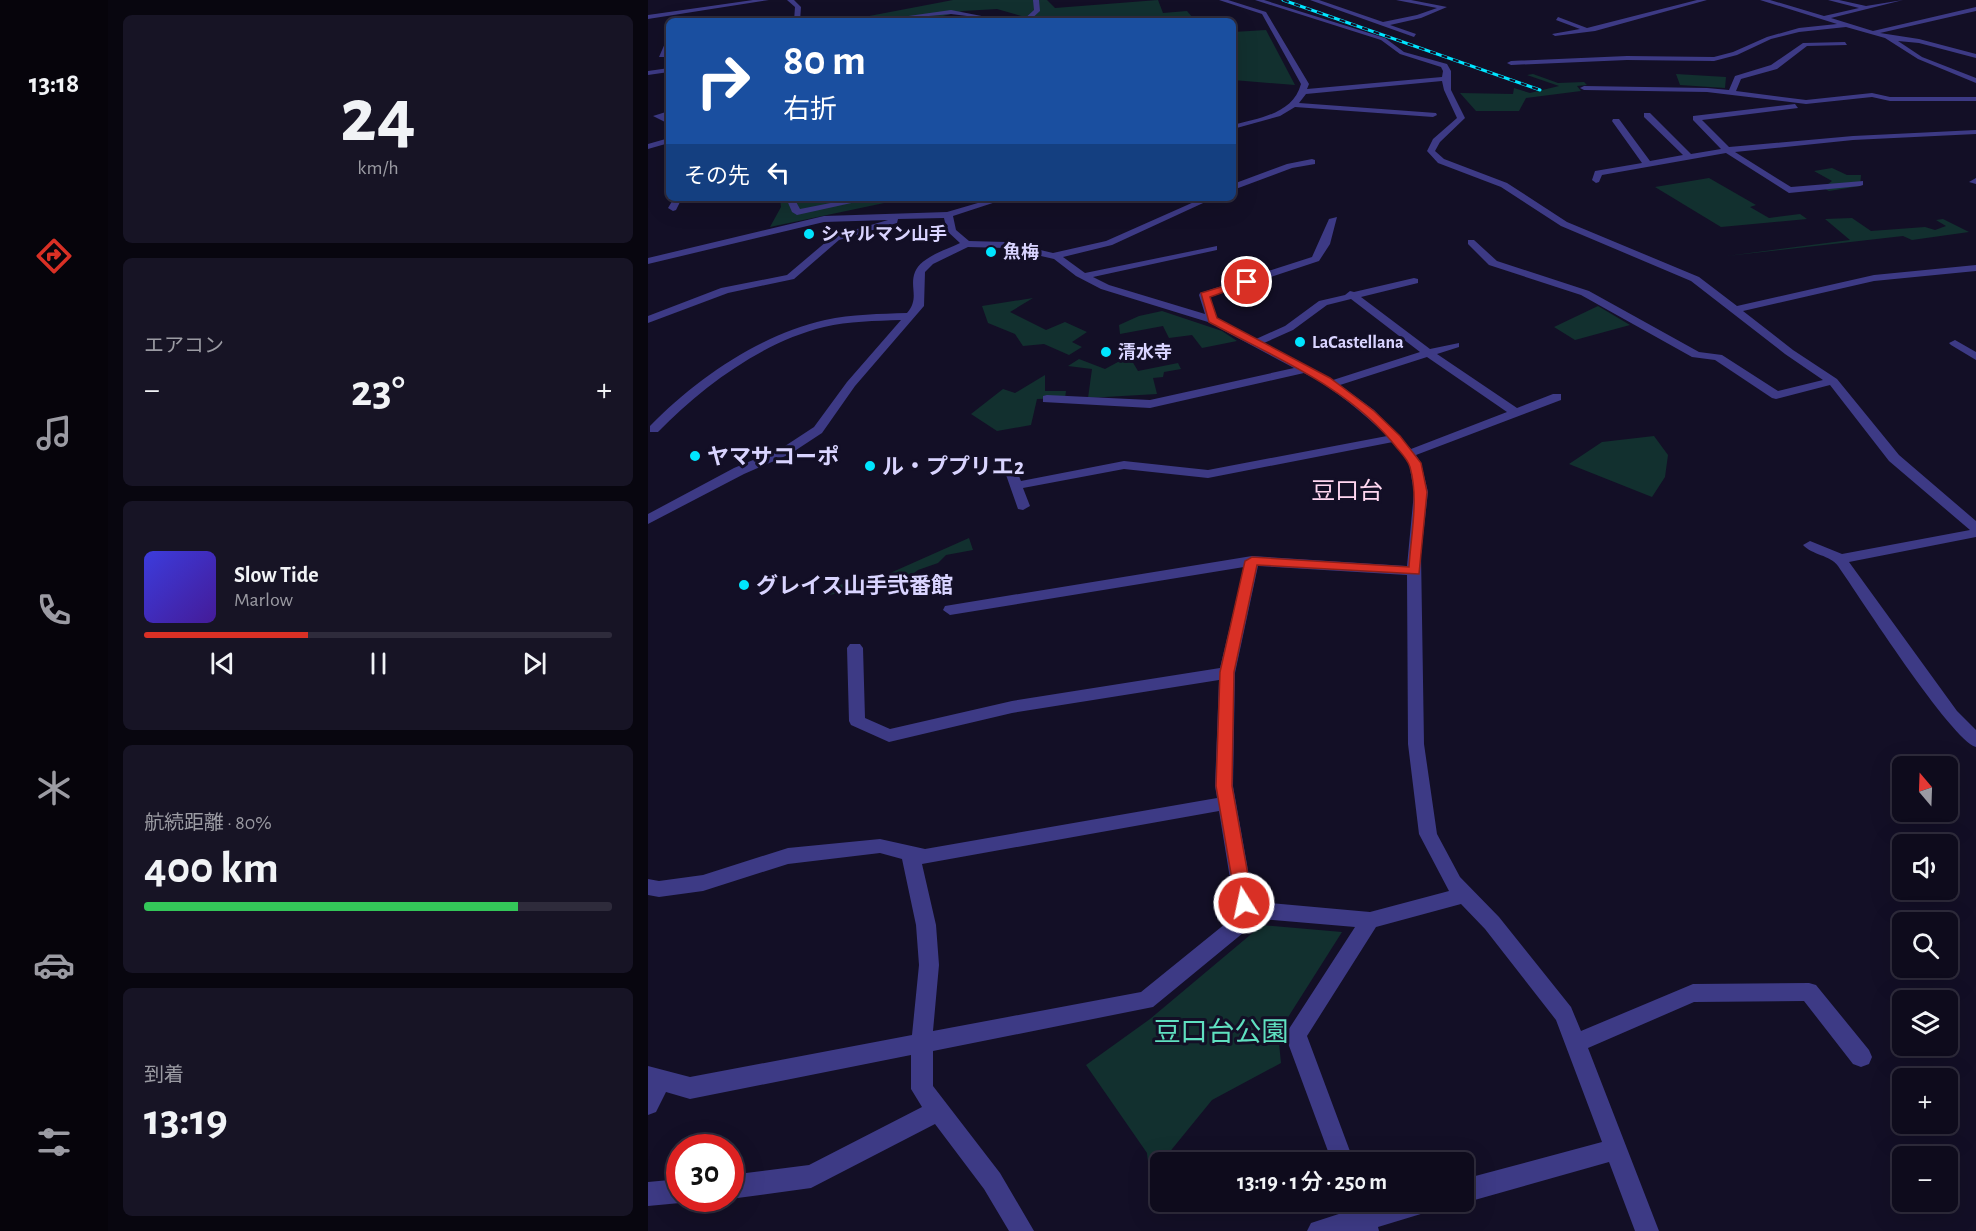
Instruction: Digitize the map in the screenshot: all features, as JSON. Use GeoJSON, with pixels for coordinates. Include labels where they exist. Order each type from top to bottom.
{"type":"FeatureCollection","features":[{"type":"Feature","properties":{"kind":"street"},"geometry":{"type":"LineString","coordinates":[[648,17],[766,0]]}},
{"type":"Feature","properties":{"kind":"street"},"geometry":{"type":"LineString","coordinates":[[790,0],[798,7],[797,18]]}},
{"type":"Feature","properties":{"kind":"street"},"geometry":{"type":"LineString","coordinates":[[1028,18],[1037,10],[1036,0]]}},
{"type":"Feature","properties":{"kind":"street"},"geometry":{"type":"LineString","coordinates":[[1222,0],[1260,11],[1266,16],[1305,84],[1304,92],[1293,105],[1270,117],[1236,126]]}},
{"type":"Feature","properties":{"kind":"street"},"geometry":{"type":"LineString","coordinates":[[1258,0],[1312,15],[1373,36],[1402,52],[1434,61],[1448,71],[1444,79],[1446,91],[1461,118],[1436,141],[1431,151],[1434,156],[1441,161],[1504,185],[1564,224],[1695,279],[1781,346],[1833,381],[1894,458],[1976,528]]}},
{"type":"Feature","properties":{"kind":"street"},"geometry":{"type":"LineString","coordinates":[[1313,0],[1414,35]]}},
{"type":"Feature","properties":{"kind":"street"},"geometry":{"type":"LineString","coordinates":[[1399,0],[1453,9]]}},
{"type":"Feature","properties":{"kind":"street"},"geometry":{"type":"LineString","coordinates":[[1555,34],[1589,30],[1704,0]]}},
{"type":"Feature","properties":{"kind":"street"},"geometry":{"type":"LineString","coordinates":[[1763,0],[1887,37],[1918,41],[1976,56]]}},
{"type":"Feature","properties":{"kind":"street"},"geometry":{"type":"LineString","coordinates":[[1831,0],[1866,8]]}},
{"type":"Feature","properties":{"kind":"street"},"geometry":{"type":"LineString","coordinates":[[1824,18],[1900,0]]}},
{"type":"Feature","properties":{"kind":"street"},"geometry":{"type":"LineString","coordinates":[[1383,24],[1419,18],[1444,8]]}},
{"type":"Feature","properties":{"kind":"street"},"geometry":{"type":"LineString","coordinates":[[1872,33],[1976,9]]}},
{"type":"Feature","properties":{"kind":"street"},"geometry":{"type":"LineString","coordinates":[[681,18],[684,12]]}},
{"type":"Feature","properties":{"kind":"street"},"geometry":{"type":"LineString","coordinates":[[901,18],[951,12],[986,18]]}},
{"type":"Feature","properties":{"kind":"street"},"geometry":{"type":"LineString","coordinates":[[1558,19],[1589,30]]}},
{"type":"Feature","properties":{"kind":"street"},"geometry":{"type":"LineString","coordinates":[[1511,63],[1628,58],[1714,59],[1725,57],[1769,38],[1798,30],[1846,25]]}},
{"type":"Feature","properties":{"kind":"street"},"geometry":{"type":"LineString","coordinates":[[1887,37],[1920,58],[1976,81]]}},
{"type":"Feature","properties":{"kind":"street"},"geometry":{"type":"LineString","coordinates":[[1731,93],[1738,78],[1774,67],[1805,44],[1845,44]]}},
{"type":"Feature","properties":{"kind":"street"},"geometry":{"type":"LineString","coordinates":[[1960,52],[1976,47]]}},
{"type":"Feature","properties":{"kind":"street"},"geometry":{"type":"LineString","coordinates":[[648,73],[666,70]]}},
{"type":"Feature","properties":{"kind":"street"},"geometry":{"type":"LineString","coordinates":[[1304,92],[1444,79]]}},
{"type":"Feature","properties":{"kind":"street"},"geometry":{"type":"LineString","coordinates":[[1584,88],[1655,87],[1806,102],[1872,95],[1890,99],[1976,99]]}},
{"type":"Feature","properties":{"kind":"street"},"geometry":{"type":"LineString","coordinates":[[1806,102],[1792,107],[1693,115],[1727,150],[1789,190],[1860,183]]}},
{"type":"Feature","properties":{"kind":"street"},"geometry":{"type":"LineString","coordinates":[[1293,105],[1432,115]]}},
{"type":"Feature","properties":{"kind":"street"},"geometry":{"type":"LineString","coordinates":[[666,114],[657,116],[666,120]]}},
{"type":"Feature","properties":{"kind":"street"},"geometry":{"type":"LineString","coordinates":[[1647,115],[1688,156]]}},
{"type":"Feature","properties":{"kind":"street"},"geometry":{"type":"LineString","coordinates":[[1616,121],[1647,164]]}},
{"type":"Feature","properties":{"kind":"street"},"geometry":{"type":"LineString","coordinates":[[1596,180],[1598,173],[1727,150],[1886,136],[1976,132]]}},
{"type":"Feature","properties":{"kind":"street"},"geometry":{"type":"LineString","coordinates":[[648,147],[666,141]]}},
{"type":"Feature","properties":{"kind":"street"},"geometry":{"type":"LineString","coordinates":[[1236,186],[1290,166],[1312,162]]}},
{"type":"Feature","properties":{"kind":"street"},"geometry":{"type":"LineString","coordinates":[[673,208],[676,201]]}},
{"type":"Feature","properties":{"kind":"street"},"geometry":{"type":"LineString","coordinates":[[792,201],[797,212],[854,201]]}},
{"type":"Feature","properties":{"kind":"street"},"geometry":{"type":"LineString","coordinates":[[648,261],[825,219],[948,215],[994,201]]}},
{"type":"Feature","properties":{"kind":"street"},"geometry":{"type":"LineString","coordinates":[[1053,256],[1109,243],[1203,201]]}},
{"type":"Feature","properties":{"kind":"street"},"geometry":{"type":"LineString","coordinates":[[948,215],[952,231],[966,244]]}},
{"type":"Feature","properties":{"kind":"street"},"geometry":{"type":"LineString","coordinates":[[648,320],[725,290],[790,277],[836,238],[904,217]]}},
{"type":"Feature","properties":{"kind":"street"},"geometry":{"type":"LineString","coordinates":[[1212,320],[1204,295],[1316,259],[1325,244],[1334,219]]}},
{"type":"Feature","properties":{"kind":"street"},"geometry":{"type":"LineString","coordinates":[[1471,242],[1493,263],[1586,293],[1696,355],[1718,357],[1776,395],[1833,381]]}},
{"type":"Feature","properties":{"kind":"street"},"geometry":{"type":"LineString","coordinates":[[648,520],[739,471],[786,451],[818,430],[851,384],[919,306],[920,272],[929,262],[966,244],[1006,244],[1053,256],[1084,276],[1128,296],[1212,320],[1332,384],[1370,413],[1396,438],[1415,463],[1421,492],[1415,571],[1416,744],[1428,834],[1453,884],[1492,923],[1564,1014],[1647,1231]]}},
{"type":"Feature","properties":{"kind":"street"},"geometry":{"type":"LineString","coordinates":[[1084,276],[1214,248]]}},
{"type":"Feature","properties":{"kind":"street"},"geometry":{"type":"LineString","coordinates":[[1735,310],[1874,278],[1976,268]]}},
{"type":"Feature","properties":{"kind":"street"},"geometry":{"type":"LineString","coordinates":[[1255,343],[1289,328],[1323,303],[1350,294],[1414,281]]}},
{"type":"Feature","properties":{"kind":"street"},"geometry":{"type":"LineString","coordinates":[[1350,294],[1428,353],[1513,411]]}},
{"type":"Feature","properties":{"kind":"street"},"geometry":{"type":"LineString","coordinates":[[654,429],[665,417],[721,374],[759,351],[813,326],[836,321],[912,316]]}},
{"type":"Feature","properties":{"kind":"street"},"geometry":{"type":"LineString","coordinates":[[1955,343],[1976,357]]}},
{"type":"Feature","properties":{"kind":"street"},"geometry":{"type":"LineString","coordinates":[[1332,384],[1455,345]]}},
{"type":"Feature","properties":{"kind":"street"},"geometry":{"type":"LineString","coordinates":[[1047,399],[1150,404],[1305,369]]}},
{"type":"Feature","properties":{"kind":"street"},"geometry":{"type":"LineString","coordinates":[[1408,454],[1513,411],[1557,397]]}},
{"type":"Feature","properties":{"kind":"street"},"geometry":{"type":"LineString","coordinates":[[1016,486],[1124,465],[1208,474],[1396,438]]}},
{"type":"Feature","properties":{"kind":"street"},"geometry":{"type":"LineString","coordinates":[[1011,472],[1023,506]]}},
{"type":"Feature","properties":{"kind":"street"},"geometry":{"type":"LineString","coordinates":[[1840,559],[1976,533]]}},
{"type":"Feature","properties":{"kind":"street"},"geometry":{"type":"LineString","coordinates":[[1810,545],[1840,559],[1951,715],[1976,741]]}},
{"type":"Feature","properties":{"kind":"street"},"geometry":{"type":"LineString","coordinates":[[950,610],[1252,561],[1415,571]]}},
{"type":"Feature","properties":{"kind":"street"},"geometry":{"type":"LineString","coordinates":[[1252,561],[1227,672],[1224,786],[1244,903],[1256,910],[1370,920],[1464,896]]}},
{"type":"Feature","properties":{"kind":"street"},"geometry":{"type":"LineString","coordinates":[[855,648],[857,721],[889,736],[1012,707],[1227,672]]}},
{"type":"Feature","properties":{"kind":"street"},"geometry":{"type":"LineString","coordinates":[[648,887],[659,889],[703,883],[788,856],[880,846],[925,856],[1227,803]]}},
{"type":"Feature","properties":{"kind":"street"},"geometry":{"type":"LineString","coordinates":[[910,853],[926,926],[929,965],[922,1044],[922,1089],[992,1181],[1022,1231]]}},
{"type":"Feature","properties":{"kind":"street"},"geometry":{"type":"LineString","coordinates":[[648,1104],[654,1078],[690,1088],[1146,1000],[1256,910]]}},
{"type":"Feature","properties":{"kind":"street"},"geometry":{"type":"LineString","coordinates":[[1339,1152],[1296,1035],[1370,920]]}},
{"type":"Feature","properties":{"kind":"street"},"geometry":{"type":"LineString","coordinates":[[1576,1043],[1693,993],[1809,992],[1861,1057]]}},
{"type":"Feature","properties":{"kind":"street"},"geometry":{"type":"LineString","coordinates":[[744,1185],[811,1176],[938,1110]]}},
{"type":"Feature","properties":{"kind":"street"},"geometry":{"type":"LineString","coordinates":[[1474,1188],[1616,1149]]}},
{"type":"Feature","properties":{"kind":"street"},"geometry":{"type":"LineString","coordinates":[[648,1194],[666,1192]]}},
{"type":"Feature","properties":{"kind":"street"},"geometry":{"type":"LineString","coordinates":[[1319,1231],[1383,1212]]}},
{"type":"Feature","properties":{"kind":"green space"},"geometry":{"type":"Polygon","coordinates":[[[953,0],[1047,0],[1055,8],[1158,0],[1163,13],[1187,11],[1193,18],[1028,18],[997,9],[963,11],[935,18],[859,18],[953,0]]]}},
{"type":"Feature","properties":{"kind":"green space"},"geometry":{"type":"Polygon","coordinates":[[[1266,30],[1295,85],[1236,80],[1236,32],[1266,30]]]}},
{"type":"Feature","properties":{"kind":"green space"},"geometry":{"type":"Polygon","coordinates":[[[1533,74],[1558,83],[1584,82],[1587,85],[1577,86],[1581,91],[1526,98],[1519,111],[1476,111],[1460,93],[1513,94],[1514,88],[1530,93],[1559,86],[1527,75],[1533,74]]]}},
{"type":"Feature","properties":{"kind":"green space"},"geometry":{"type":"Polygon","coordinates":[[[1676,74],[1726,77],[1725,88],[1680,85],[1676,74]]]}},
{"type":"Feature","properties":{"kind":"green space"},"geometry":{"type":"Polygon","coordinates":[[[1832,168],[1847,175],[1861,175],[1860,186],[1829,191],[1823,188],[1832,181],[1814,171],[1832,168]]]}},
{"type":"Feature","properties":{"kind":"green space"},"geometry":{"type":"Polygon","coordinates":[[[1709,178],[1756,205],[1750,207],[1769,218],[1800,214],[1807,219],[1721,227],[1655,187],[1709,178]]]}},
{"type":"Feature","properties":{"kind":"green space"},"geometry":{"type":"Polygon","coordinates":[[[780,201],[894,201],[770,227],[781,207],[780,201]]]}},
{"type":"Feature","properties":{"kind":"green space"},"geometry":{"type":"Polygon","coordinates":[[[1852,218],[1871,231],[1925,227],[1935,230],[1946,226],[1936,220],[1943,219],[1969,232],[1912,240],[1903,236],[1727,256],[1850,240],[1825,219],[1852,218]]]}},
{"type":"Feature","properties":{"kind":"green space"},"geometry":{"type":"Polygon","coordinates":[[[1033,298],[1010,312],[1046,330],[1065,322],[1087,332],[1072,342],[1082,347],[1069,355],[1044,344],[1023,346],[1015,334],[988,323],[982,306],[1033,298]]]}},
{"type":"Feature","properties":{"kind":"green space"},"geometry":{"type":"Polygon","coordinates":[[[1598,306],[1630,325],[1575,340],[1554,327],[1598,306]]]}},
{"type":"Feature","properties":{"kind":"green space"},"geometry":{"type":"Polygon","coordinates":[[[1162,311],[1222,331],[1237,341],[1202,348],[1192,335],[1169,338],[1163,326],[1120,334],[1119,325],[1139,316],[1162,311]]]}},
{"type":"Feature","properties":{"kind":"green space"},"geometry":{"type":"Polygon","coordinates":[[[1129,356],[1138,371],[1178,363],[1181,369],[1164,372],[1163,377],[1153,378],[1157,394],[1088,398],[1092,369],[1068,366],[1079,359],[1105,369],[1129,356]]]}},
{"type":"Feature","properties":{"kind":"green space"},"geometry":{"type":"Polygon","coordinates":[[[1045,375],[1045,391],[1066,391],[1065,398],[1037,399],[1031,425],[997,431],[971,414],[1003,389],[1015,393],[1045,375]]]}},
{"type":"Feature","properties":{"kind":"green space"},"geometry":{"type":"Polygon","coordinates":[[[1654,436],[1668,455],[1665,477],[1652,497],[1569,464],[1602,442],[1654,436]]]}},
{"type":"Feature","properties":{"kind":"green space"},"geometry":{"type":"Polygon","coordinates":[[[969,538],[973,550],[946,555],[938,563],[918,570],[905,580],[824,596],[821,589],[888,574],[969,538]]]}},
{"type":"Feature","properties":{"kind":"green space","name":"豆口台公園"},"geometry":{"type":"Polygon","coordinates":[[[1262,925],[1342,932],[1278,1033],[1281,1063],[1212,1100],[1170,1152],[1150,1152],[1150,1161],[1148,1162],[1147,1153],[1086,1065],[1150,1019],[1262,925]]]}},
{"type":"Feature","properties":{"kind":"railway"},"geometry":{"type":"LineString","coordinates":[[1283,0],[1540,90]]}},
{"type":"Feature","properties":{"kind":"place","name":"シャルマン山手"},"geometry":{"type":"Point","coordinates":[809,234]}},
{"type":"Feature","properties":{"kind":"place","name":"魚梅"},"geometry":{"type":"Point","coordinates":[991,252]}},
{"type":"Feature","properties":{"kind":"place","name":"LaCastellana"},"geometry":{"type":"Point","coordinates":[1300,342]}},
{"type":"Feature","properties":{"kind":"place","name":"清水寺"},"geometry":{"type":"Point","coordinates":[1106,352]}},
{"type":"Feature","properties":{"kind":"place","name":"ヤマサコーポ"},"geometry":{"type":"Point","coordinates":[695,456]}},
{"type":"Feature","properties":{"kind":"place","name":"ル・ププリエ2"},"geometry":{"type":"Point","coordinates":[870,466]}},
{"type":"Feature","properties":{"kind":"place","name":"グレイス山手弐番館"},"geometry":{"type":"Point","coordinates":[744,585]}},
{"type":"Feature","properties":{"kind":"district","name":"豆口台"},"geometry":{"type":"Point","coordinates":[1347,491]}},
{"type":"Feature","properties":{"kind":"route"},"geometry":{"type":"LineString","coordinates":[[1244,903],[1224,786],[1227,672],[1252,561],[1415,571],[1414,554],[1421,492],[1415,463],[1396,438],[1370,413],[1326,380],[1212,320],[1204,295],[1247,282]]}}]}
